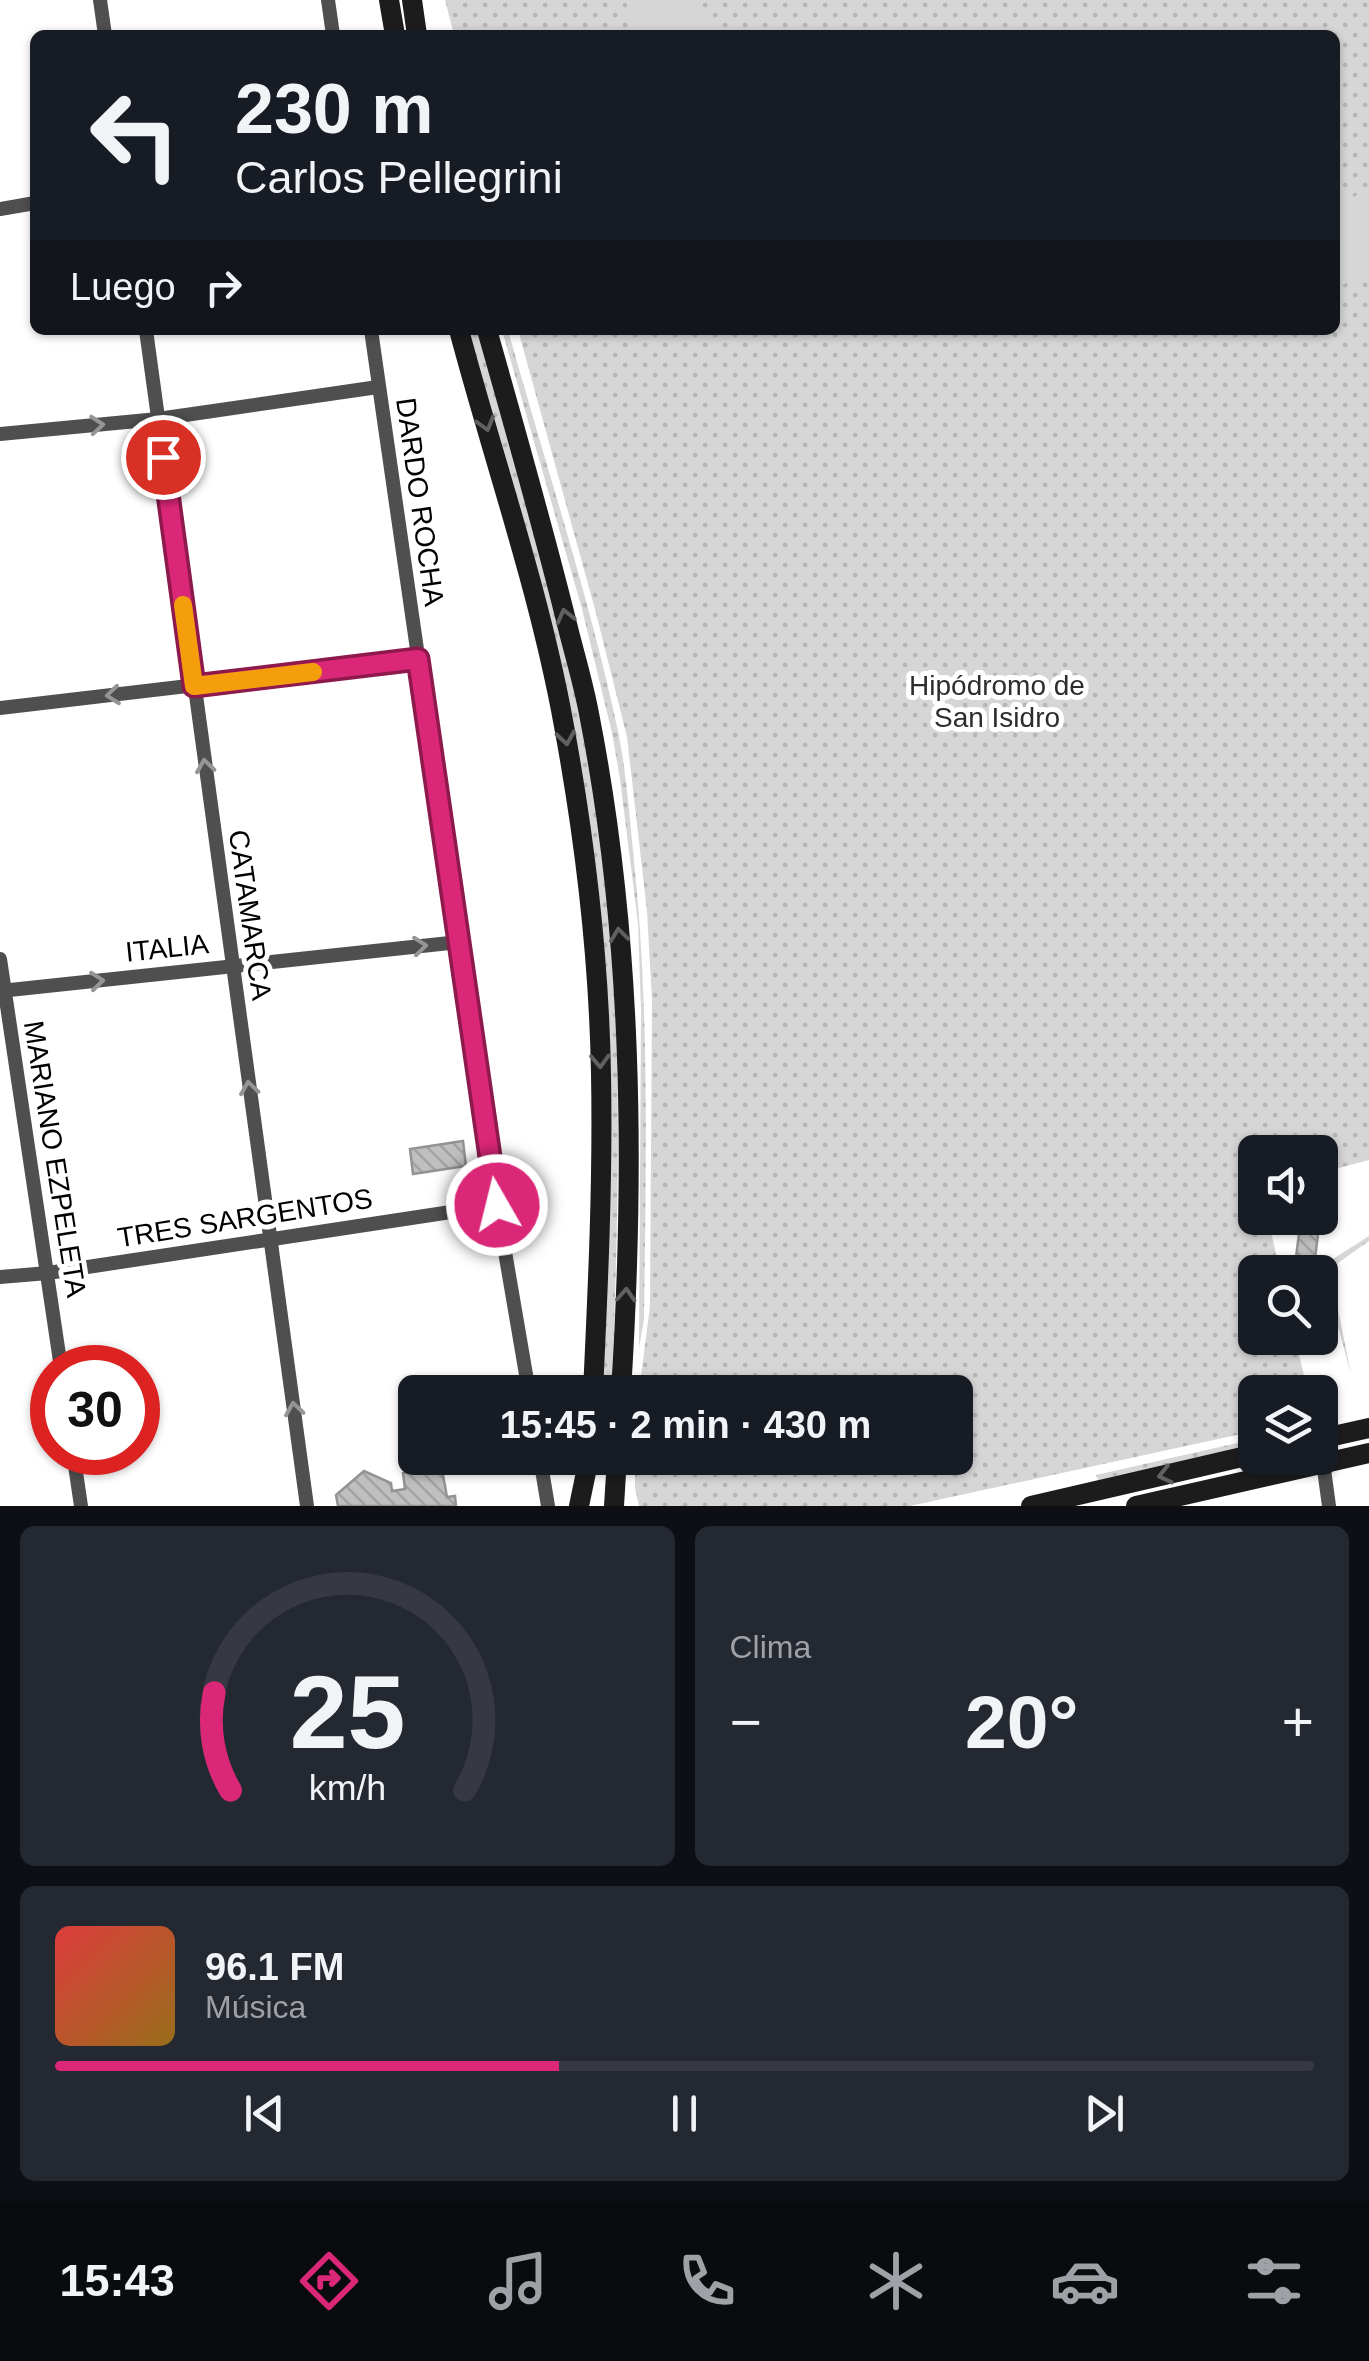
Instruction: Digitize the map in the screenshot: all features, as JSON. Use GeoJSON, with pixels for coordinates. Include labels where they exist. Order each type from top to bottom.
{"type":"FeatureCollection","features":[{"type":"Feature","properties":{"kind":"main road"},"geometry":{"type":"LineString","coordinates":[[390,0],[394,30]]}},
{"type":"Feature","properties":{"kind":"main road"},"geometry":{"type":"LineString","coordinates":[[412,0],[416,30]]}},
{"type":"Feature","properties":{"kind":"main road"},"geometry":{"type":"LineString","coordinates":[[460,335],[547,646],[574,790],[594,956],[601,1071],[594,1375]]}},
{"type":"Feature","properties":{"kind":"main road"},"geometry":{"type":"LineString","coordinates":[[488,335],[581,679],[602,792],[625,1004],[628,1242],[623,1375]]}},
{"type":"Feature","properties":{"kind":"main road"},"geometry":{"type":"LineString","coordinates":[[1338,1436],[1369,1428]]}},
{"type":"Feature","properties":{"kind":"main road"},"geometry":{"type":"LineString","coordinates":[[1338,1461],[1369,1453]]}},
{"type":"Feature","properties":{"kind":"main road"},"geometry":{"type":"LineString","coordinates":[[1031,1506],[1076,1501],[1238,1458]]}},
{"type":"Feature","properties":{"kind":"main road"},"geometry":{"type":"LineString","coordinates":[[579,1506],[585,1475]]}},
{"type":"Feature","properties":{"kind":"main road"},"geometry":{"type":"LineString","coordinates":[[614,1506],[617,1475]]}},
{"type":"Feature","properties":{"kind":"main road"},"geometry":{"type":"LineString","coordinates":[[1136,1506],[1275,1475]]}},
{"type":"Feature","properties":{"kind":"street"},"geometry":{"type":"LineString","coordinates":[[100,0],[104,30]]}},
{"type":"Feature","properties":{"kind":"street"},"geometry":{"type":"LineString","coordinates":[[328,0],[332,30]]}},
{"type":"Feature","properties":{"kind":"street"},"geometry":{"type":"LineString","coordinates":[[0,209],[30,204]]}},
{"type":"Feature","properties":{"kind":"street","name":"CATAMARCA"},"geometry":{"type":"LineString","coordinates":[[147,335],[308,1506]]}},
{"type":"Feature","properties":{"kind":"street","name":"DARDO ROCHA"},"geometry":{"type":"LineString","coordinates":[[373,335],[497,1205],[526,1375]]}},
{"type":"Feature","properties":{"kind":"street"},"geometry":{"type":"LineString","coordinates":[[0,434],[158,419],[378,386]]}},
{"type":"Feature","properties":{"kind":"street"},"geometry":{"type":"LineString","coordinates":[[0,708],[418,659]]}},
{"type":"Feature","properties":{"kind":"street","name":"ITALIA"},"geometry":{"type":"LineString","coordinates":[[2,991],[459,942]]}},
{"type":"Feature","properties":{"kind":"street","name":"MARIANO EZPELETA"},"geometry":{"type":"LineString","coordinates":[[0,958],[58,1345]]}},
{"type":"Feature","properties":{"kind":"street","name":"TRES SARGENTOS"},"geometry":{"type":"LineString","coordinates":[[0,1277],[497,1205]]}},
{"type":"Feature","properties":{"kind":"street"},"geometry":{"type":"LineString","coordinates":[[76,1475],[81,1506]]}},
{"type":"Feature","properties":{"kind":"street"},"geometry":{"type":"LineString","coordinates":[[543,1475],[548,1506]]}},
{"type":"Feature","properties":{"kind":"street"},"geometry":{"type":"LineString","coordinates":[[1325,1475],[1329,1506]]}},
{"type":"Feature","properties":{"kind":"green space","name":"Hipódromo de San Isidro"},"geometry":{"type":"Polygon","coordinates":[[[445,0],[1369,0],[1369,1160],[1338,1168],[1338,1135],[1238,1135],[1238,1235],[1272,1235],[1276,1255],[1238,1255],[1238,1355],[1299,1355],[1304,1375],[1238,1375],[1238,1435],[910,1506],[639,1506],[635,1475],[973,1475],[973,1375],[641,1375],[650,1306],[652,1000],[647,911],[627,737],[519,335],[1340,335],[1340,30],[453,30],[445,0]]]}},
{"type":"Feature","properties":{"kind":"green space"},"geometry":{"type":"Polygon","coordinates":[[[625,0],[697,0],[714,30],[639,30],[625,0]]]}},
{"type":"Feature","properties":{"kind":"green space"},"geometry":{"type":"Polygon","coordinates":[[[1369,188],[1369,273],[1340,286],[1340,205],[1369,188]]]}},
{"type":"Feature","properties":{"kind":"green space"},"geometry":{"type":"Polygon","coordinates":[[[466,335],[479,335],[539,546],[579,709],[602,842],[615,999],[618,1156],[613,1375],[600,1375],[599,917],[466,335]]]}},
{"type":"Feature","properties":{"kind":"green space"},"geometry":{"type":"Polygon","coordinates":[[[503,335],[509,335],[580,580],[618,731],[625,776],[638,910],[644,1026],[644,1319],[639,1348],[638,923],[612,733],[582,609],[503,335]]]}},
{"type":"Feature","properties":{"kind":"green space"},"geometry":{"type":"Polygon","coordinates":[[[1369,1236],[1369,1241],[1338,1263],[1338,1256],[1369,1236]]]}},
{"type":"Feature","properties":{"kind":"green space"},"geometry":{"type":"Polygon","coordinates":[[[1338,1309],[1351,1374],[1338,1327],[1338,1309]]]}},
{"type":"Feature","properties":{"kind":"green space"},"geometry":{"type":"Polygon","coordinates":[[[1238,1443],[1238,1448],[1098,1480],[1096,1475],[1238,1443]]]}},
{"type":"Feature","properties":{"kind":"building"},"geometry":{"type":"Polygon","coordinates":[[[463,1141],[466,1166],[413,1174],[410,1149],[463,1141]]]}},
{"type":"Feature","properties":{"kind":"building"},"geometry":{"type":"Polygon","coordinates":[[[1299,1235],[1318,1235],[1315,1255],[1296,1255],[1299,1235]]]}},
{"type":"Feature","properties":{"kind":"building"},"geometry":{"type":"Polygon","coordinates":[[[364,1471],[391,1483],[392,1491],[405,1489],[403,1475],[443,1475],[447,1497],[455,1496],[456,1506],[338,1506],[336,1495],[364,1471]]]}},
{"type":"Feature","properties":{"kind":"slow traffic"},"geometry":{"type":"LineString","coordinates":[[183,605],[194,686],[313,672]]}},
{"type":"Feature","properties":{"kind":"route"},"geometry":{"type":"LineString","coordinates":[[163,457],[194,686],[418,659],[497,1205]]}}]}
